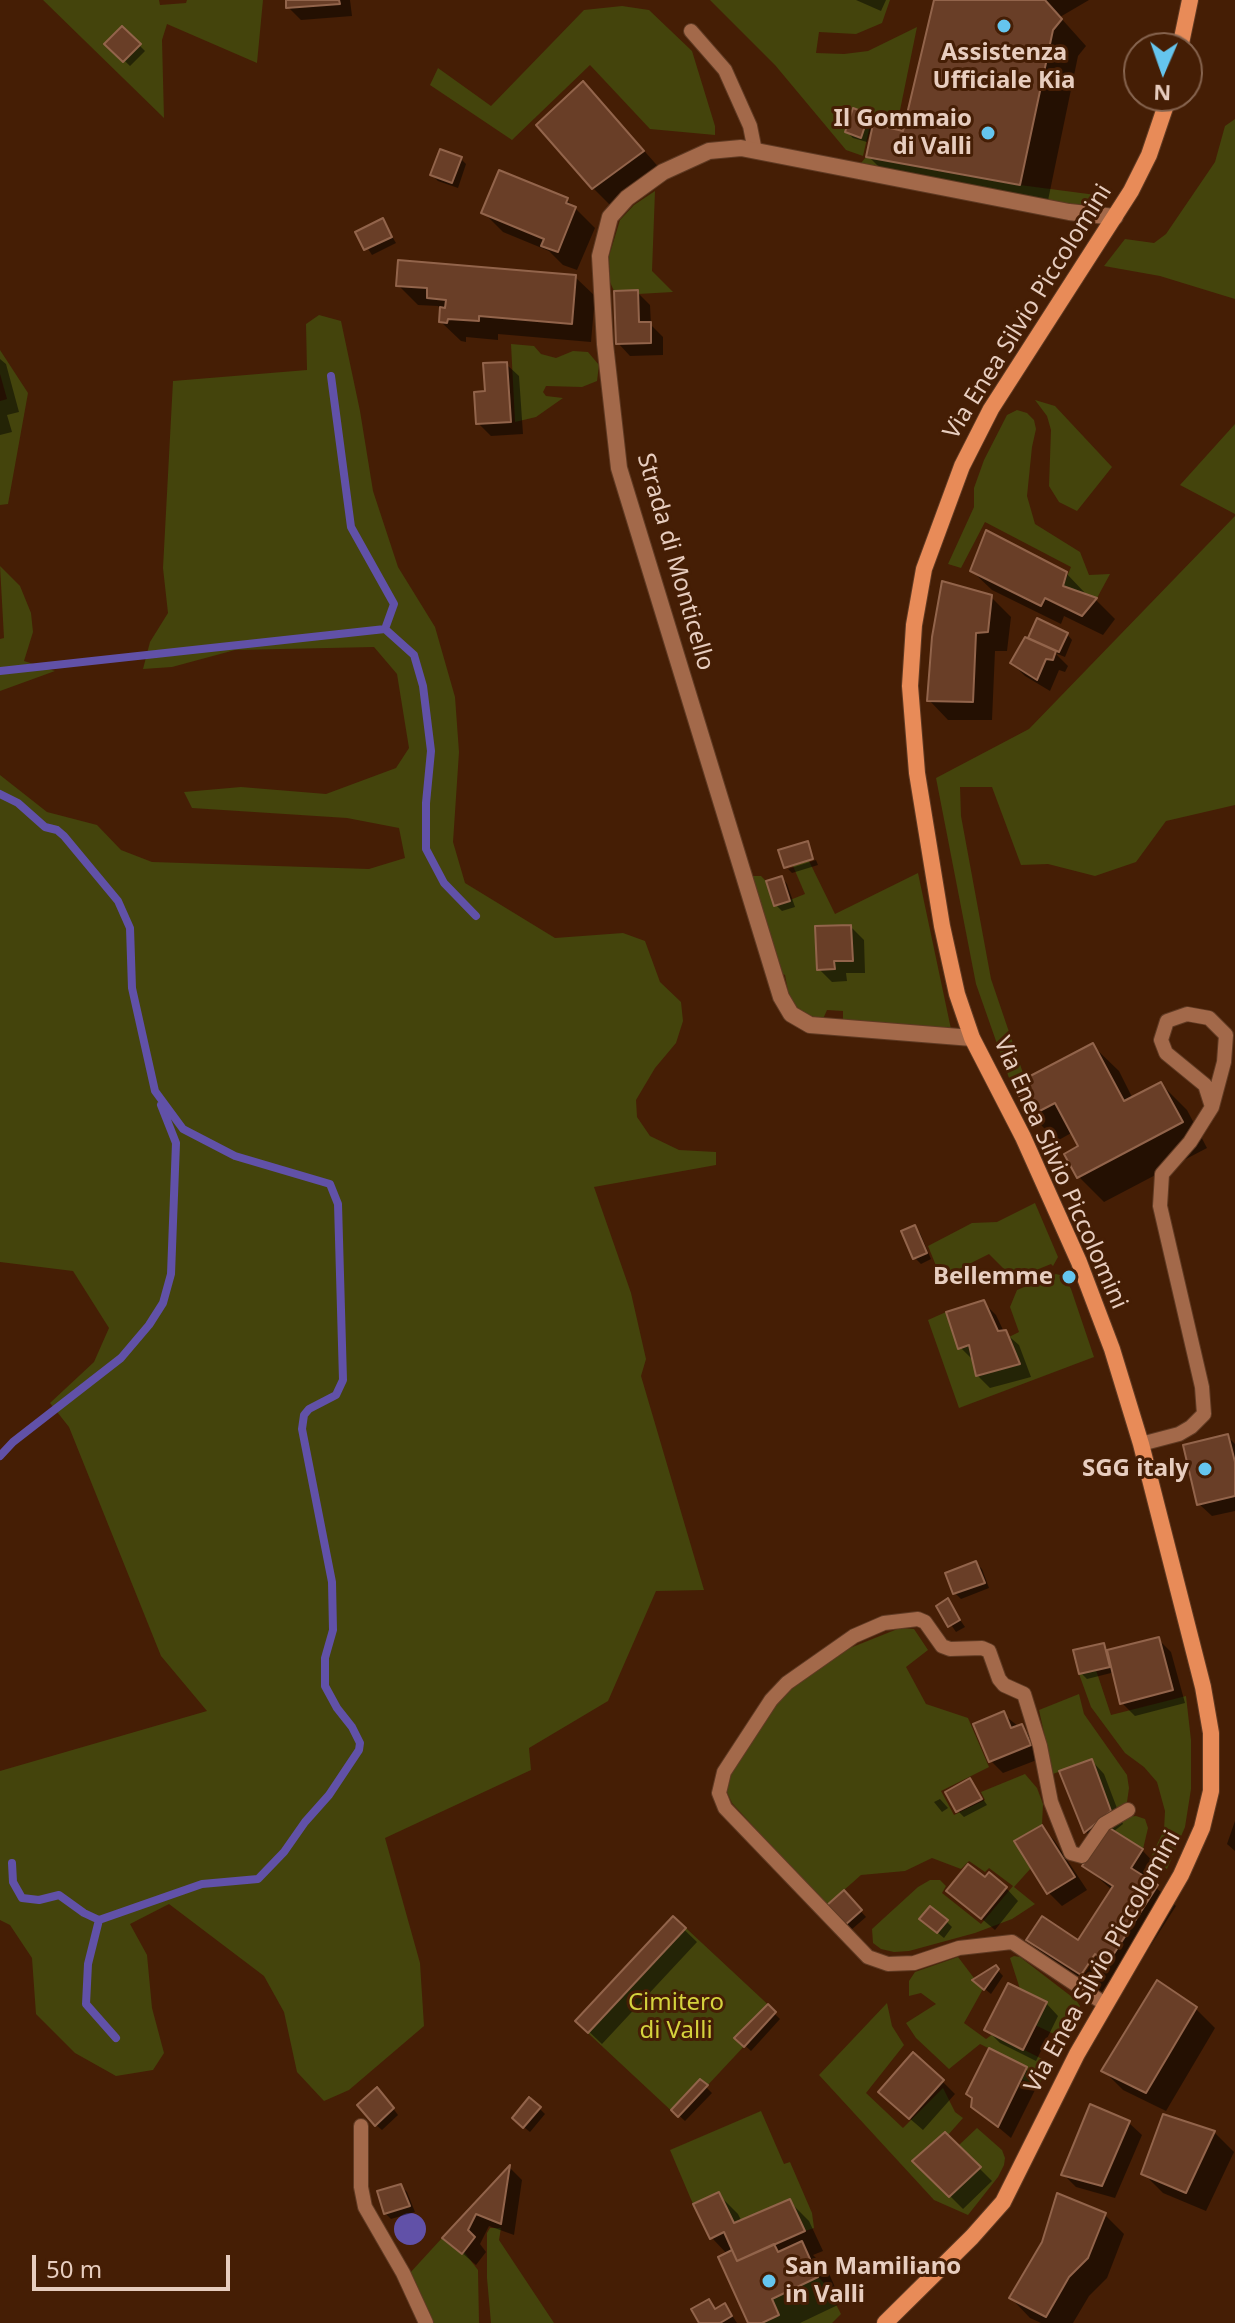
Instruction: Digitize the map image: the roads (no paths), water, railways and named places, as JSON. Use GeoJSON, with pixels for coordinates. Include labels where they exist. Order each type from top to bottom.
{"type":"FeatureCollection","features":[{"type":"Feature","properties":{"kind":"main road"},"geometry":{"type":"LineString","coordinates":[[1183,32],[1190,0]]}},
{"type":"Feature","properties":{"kind":"main road","name":"Via Enea Silvio Piccolomini"},"geometry":{"type":"LineString","coordinates":[[885,2323],[960,2250],[1003,2202],[1077,2054],[1181,1875],[1202,1828],[1211,1791],[1212,1746],[1206,1701],[1141,1444],[1112,1349],[1079,1262],[961,1009],[917,773],[910,686],[916,607],[924,569],[941,518],[979,432],[1115,217],[1149,155],[1164,112]]}},
{"type":"Feature","properties":{"kind":"street","name":"Strada di Monticello"},"geometry":{"type":"LineString","coordinates":[[972,1038],[810,1025],[791,1014],[781,997],[619,468],[605,344],[600,256],[610,217],[627,198],[663,172],[709,151],[741,148],[1069,212],[1115,217]]}},
{"type":"Feature","properties":{"kind":"lane"},"geometry":{"type":"LineString","coordinates":[[691,31],[725,70],[750,126],[755,151]]}},
{"type":"Feature","properties":{"kind":"lane"},"geometry":{"type":"LineString","coordinates":[[1141,1444],[1179,1434],[1204,1414],[1202,1387],[1160,1206],[1162,1174],[1190,1142],[1212,1107],[1224,1062],[1226,1035],[1209,1018],[1187,1014],[1167,1021],[1161,1040],[1166,1053],[1205,1085],[1212,1107]]}},
{"type":"Feature","properties":{"kind":"lane"},"geometry":{"type":"LineString","coordinates":[[1105,2004],[1012,1942],[959,1948],[914,1963],[888,1964],[868,1957],[725,1808],[719,1793],[724,1772],[771,1700],[787,1683],[854,1636],[884,1623],[918,1619],[925,1622],[942,1646],[989,1651],[999,1679],[1004,1685],[1024,1694],[1040,1746],[1051,1802],[1071,1853],[1082,1856],[1104,1824],[1128,1810]]}},
{"type":"Feature","properties":{"kind":"lane"},"geometry":{"type":"LineString","coordinates":[[361,2126],[361,2187],[365,2207],[403,2273],[426,2323]]}},
{"type":"Feature","properties":{"kind":"waterway"},"geometry":{"type":"LineString","coordinates":[[331,376],[351,527],[394,604],[385,629]]}},
{"type":"Feature","properties":{"kind":"waterway"},"geometry":{"type":"LineString","coordinates":[[0,671],[385,629],[414,655],[423,686],[431,751],[426,849],[444,883],[476,916]]}},
{"type":"Feature","properties":{"kind":"waterway"},"geometry":{"type":"LineString","coordinates":[[0,794],[18,803],[45,827],[57,830],[64,836],[118,901],[130,928],[132,988],[155,1091],[183,1129],[235,1156],[330,1184],[338,1204],[343,1380],[336,1395],[309,1409],[304,1415],[302,1429],[332,1582],[333,1630],[325,1658],[325,1686],[352,1727],[360,1743],[359,1750],[329,1795],[284,1852],[258,1879],[202,1884],[99,1920],[88,1964],[86,2004],[116,2038]]}},
{"type":"Feature","properties":{"kind":"waterway"},"geometry":{"type":"LineString","coordinates":[[0,1456],[13,1442],[121,1358],[163,1303],[171,1274],[176,1143],[161,1105]]}},
{"type":"Feature","properties":{"kind":"waterway"},"geometry":{"type":"LineString","coordinates":[[12,1863],[13,1882],[22,1898],[39,1900],[59,1895],[99,1920]]}},
{"type":"Feature","properties":{"kind":"place","name":"Assistenza Ufficiale Kia"},"geometry":{"type":"Point","coordinates":[1004,26]}},
{"type":"Feature","properties":{"kind":"place","name":"Il Gommaio di Valli"},"geometry":{"type":"Point","coordinates":[988,133]}},
{"type":"Feature","properties":{"kind":"place","name":"Bellemme"},"geometry":{"type":"Point","coordinates":[1069,1277]}},
{"type":"Feature","properties":{"kind":"place","name":"SGG italy"},"geometry":{"type":"Point","coordinates":[1205,1469]}},
{"type":"Feature","properties":{"kind":"place","name":"San Mamiliano in Valli"},"geometry":{"type":"Point","coordinates":[769,2281]}},
{"type":"Feature","properties":{"kind":"park label","name":"Cimitero di Valli"},"geometry":{"type":"Point","coordinates":[676,2017]}}]}
